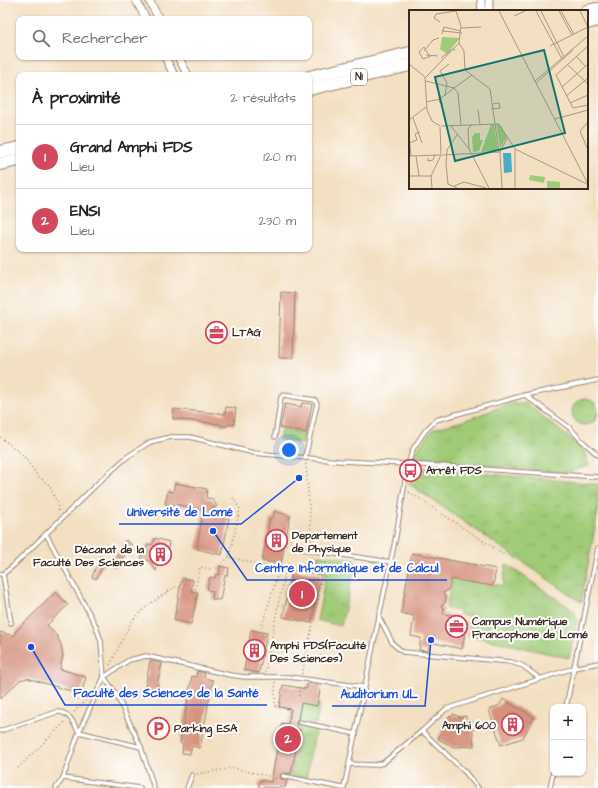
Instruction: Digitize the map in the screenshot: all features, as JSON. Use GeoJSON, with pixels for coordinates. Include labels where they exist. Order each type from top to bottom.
{"type":"FeatureCollection","features":[{"type":"Feature","properties":{"kind":"highway"},"geometry":{"type":"LineString","coordinates":[[588,11],[598,9]]}},
{"type":"Feature","properties":{"kind":"highway"},"geometry":{"type":"LineString","coordinates":[[588,23],[598,20]]}},
{"type":"Feature","properties":{"kind":"highway","name":"N1"},"geometry":{"type":"LineString","coordinates":[[312,76],[409,53]]}},
{"type":"Feature","properties":{"kind":"highway","name":"N1"},"geometry":{"type":"LineString","coordinates":[[312,88],[409,65]]}},
{"type":"Feature","properties":{"kind":"highway"},"geometry":{"type":"LineString","coordinates":[[0,152],[16,149]]}},
{"type":"Feature","properties":{"kind":"highway"},"geometry":{"type":"LineString","coordinates":[[0,164],[16,161]]}},
{"type":"Feature","properties":{"kind":"street"},"geometry":{"type":"LineString","coordinates":[[136,0],[144,16]]}},
{"type":"Feature","properties":{"kind":"street"},"geometry":{"type":"LineString","coordinates":[[149,0],[157,16]]}},
{"type":"Feature","properties":{"kind":"street"},"geometry":{"type":"LineString","coordinates":[[481,0],[482,10]]}},
{"type":"Feature","properties":{"kind":"street"},"geometry":{"type":"LineString","coordinates":[[166,60],[172,72]]}},
{"type":"Feature","properties":{"kind":"street"},"geometry":{"type":"LineString","coordinates":[[180,60],[186,72]]}},
{"type":"Feature","properties":{"kind":"lane"},"geometry":{"type":"LineString","coordinates":[[283,776],[343,788],[350,764],[391,562],[408,464],[413,449],[425,432],[436,420],[525,395],[598,380]]}},
{"type":"Feature","properties":{"kind":"lane"},"geometry":{"type":"LineString","coordinates":[[275,437],[281,397],[283,395],[315,400],[317,404],[305,458]]}},
{"type":"Feature","properties":{"kind":"lane"},"geometry":{"type":"LineString","coordinates":[[525,395],[570,428],[598,455]]}},
{"type":"Feature","properties":{"kind":"lane"},"geometry":{"type":"LineString","coordinates":[[11,623],[2,574],[127,457],[150,442],[171,436],[190,437],[254,453],[305,458],[598,477]]}},
{"type":"Feature","properties":{"kind":"lane"},"geometry":{"type":"LineString","coordinates":[[46,534],[95,624],[101,641],[104,677],[79,732],[63,778],[56,788]]}},
{"type":"Feature","properties":{"kind":"lane"},"geometry":{"type":"LineString","coordinates":[[294,548],[391,562]]}},
{"type":"Feature","properties":{"kind":"lane"},"geometry":{"type":"LineString","coordinates":[[567,704],[598,548]]}},
{"type":"Feature","properties":{"kind":"lane"},"geometry":{"type":"LineString","coordinates":[[379,617],[393,644],[402,652],[511,662],[523,666],[539,678]]}},
{"type":"Feature","properties":{"kind":"lane"},"geometry":{"type":"LineString","coordinates":[[104,677],[129,660],[146,656],[245,677],[301,678],[365,687]]}},
{"type":"Feature","properties":{"kind":"lane"},"geometry":{"type":"LineString","coordinates":[[350,764],[380,765],[446,710],[539,678],[574,668],[598,664]]}},
{"type":"Feature","properties":{"kind":"lane"},"geometry":{"type":"LineString","coordinates":[[104,677],[116,694],[141,747],[154,788]]}},
{"type":"Feature","properties":{"kind":"lane"},"geometry":{"type":"LineString","coordinates":[[0,731],[57,712],[62,712],[67,714],[79,732],[141,747]]}},
{"type":"Feature","properties":{"kind":"lane"},"geometry":{"type":"LineString","coordinates":[[299,722],[356,734]]}},
{"type":"Feature","properties":{"kind":"lane"},"geometry":{"type":"LineString","coordinates":[[422,731],[465,772],[478,788]]}},
{"type":"Feature","properties":{"kind":"lane"},"geometry":{"type":"LineString","coordinates":[[187,788],[192,775]]}},
{"type":"Feature","properties":{"kind":"lane"},"geometry":{"type":"LineString","coordinates":[[550,788],[552,776]]}},
{"type":"Feature","properties":{"kind":"lane"},"geometry":{"type":"LineString","coordinates":[[63,778],[140,788]]}},
{"type":"Feature","properties":{"kind":"path"},"geometry":{"type":"LineString","coordinates":[[0,436],[23,455],[37,475],[49,485],[57,503],[60,520]]}},
{"type":"Feature","properties":{"kind":"path"},"geometry":{"type":"LineString","coordinates":[[298,696],[322,575],[321,571],[314,566],[313,563],[305,458]]}},
{"type":"Feature","properties":{"kind":"path"},"geometry":{"type":"LineString","coordinates":[[405,488],[506,556]]}},
{"type":"Feature","properties":{"kind":"path"},"geometry":{"type":"LineString","coordinates":[[192,589],[195,590],[200,567],[215,570],[229,557],[240,509],[233,498]]}},
{"type":"Feature","properties":{"kind":"path"},"geometry":{"type":"LineString","coordinates":[[229,557],[286,571],[264,677]]}},
{"type":"Feature","properties":{"kind":"path"},"geometry":{"type":"LineString","coordinates":[[271,563],[279,570]]}},
{"type":"Feature","properties":{"kind":"path"},"geometry":{"type":"LineString","coordinates":[[260,632],[279,570]]}},
{"type":"Feature","properties":{"kind":"path"},"geometry":{"type":"LineString","coordinates":[[283,580],[290,581]]}},
{"type":"Feature","properties":{"kind":"path"},"geometry":{"type":"LineString","coordinates":[[104,677],[131,622],[148,605],[175,586],[184,589]]}},
{"type":"Feature","properties":{"kind":"path"},"geometry":{"type":"LineString","coordinates":[[278,605],[285,606]]}},
{"type":"Feature","properties":{"kind":"path"},"geometry":{"type":"LineString","coordinates":[[275,677],[275,706],[288,709],[290,717]]}},
{"type":"Feature","properties":{"kind":"path"},"geometry":{"type":"LineString","coordinates":[[18,768],[70,718],[91,694]]}},
{"type":"Feature","properties":{"kind":"path"},"geometry":{"type":"LineString","coordinates":[[192,775],[232,768],[276,778]]}},
{"type":"Feature","properties":{"kind":"green space"},"geometry":{"type":"Polygon","coordinates":[[[585,399],[594,403],[598,412],[594,421],[585,425],[576,421],[572,412],[576,403],[585,399]]]}},
{"type":"Feature","properties":{"kind":"green space"},"geometry":{"type":"Polygon","coordinates":[[[511,403],[526,403],[583,449],[589,466],[564,473],[414,458],[415,453],[433,429],[463,421],[511,403]]]}},
{"type":"Feature","properties":{"kind":"green space"},"geometry":{"type":"Polygon","coordinates":[[[281,429],[305,433],[303,443],[279,439],[281,429]]]}},
{"type":"Feature","properties":{"kind":"green space"},"geometry":{"type":"Polygon","coordinates":[[[413,467],[598,484],[598,511],[581,602],[409,484],[413,467]]]}},
{"type":"Feature","properties":{"kind":"green space"},"geometry":{"type":"Polygon","coordinates":[[[320,555],[356,560],[341,626],[317,620],[327,569],[316,565],[317,556],[320,555]]]}},
{"type":"Feature","properties":{"kind":"green space"},"geometry":{"type":"Polygon","coordinates":[[[506,564],[574,611],[577,621],[569,658],[468,635],[471,617],[459,614],[459,611],[446,608],[453,576],[503,586],[506,564]]]}},
{"type":"Feature","properties":{"kind":"green space"},"geometry":{"type":"Polygon","coordinates":[[[296,701],[320,705],[316,724],[297,720],[299,711],[296,701]]]}},
{"type":"Feature","properties":{"kind":"green space"},"geometry":{"type":"Polygon","coordinates":[[[293,723],[316,727],[306,779],[282,775],[283,773],[291,774],[300,727],[292,725],[293,723]]]}},
{"type":"Feature","properties":{"kind":"building"},"geometry":{"type":"Polygon","coordinates":[[[281,292],[295,293],[293,358],[279,358],[281,292]]]}},
{"type":"Feature","properties":{"kind":"building"},"geometry":{"type":"Polygon","coordinates":[[[302,403],[312,404],[306,433],[280,428],[285,404],[301,407],[302,403]]]}},
{"type":"Feature","properties":{"kind":"building"},"geometry":{"type":"Polygon","coordinates":[[[226,407],[236,408],[234,425],[228,424],[227,426],[221,426],[221,424],[173,419],[174,409],[225,414],[226,407]]]}},
{"type":"Feature","properties":{"kind":"building"},"geometry":{"type":"Polygon","coordinates":[[[175,483],[207,489],[206,498],[212,499],[217,506],[210,510],[230,513],[222,555],[197,549],[203,510],[173,504],[172,506],[165,504],[168,491],[173,492],[175,483]]]}},
{"type":"Feature","properties":{"kind":"building","name":"Departement de Physique"},"geometry":{"type":"Polygon","coordinates":[[[275,511],[290,516],[281,564],[262,561],[270,518],[273,518],[275,511]]]}},
{"type":"Feature","properties":{"kind":"building"},"geometry":{"type":"Polygon","coordinates":[[[155,538],[169,542],[168,549],[165,548],[156,571],[149,561],[141,558],[148,544],[152,545],[155,538]]]}},
{"type":"Feature","properties":{"kind":"building"},"geometry":{"type":"Polygon","coordinates":[[[126,540],[132,545],[115,568],[111,565],[126,540]]]}},
{"type":"Feature","properties":{"kind":"building"},"geometry":{"type":"Polygon","coordinates":[[[412,553],[496,569],[493,586],[451,579],[448,590],[443,593],[446,597],[445,603],[441,606],[444,609],[443,614],[457,616],[456,620],[467,622],[462,649],[430,642],[428,651],[419,650],[421,638],[411,636],[414,616],[401,613],[412,553]]]}},
{"type":"Feature","properties":{"kind":"building"},"geometry":{"type":"Polygon","coordinates":[[[100,556],[106,560],[96,579],[92,577],[100,556]]]}},
{"type":"Feature","properties":{"kind":"building"},"geometry":{"type":"Polygon","coordinates":[[[220,566],[229,568],[227,576],[225,575],[220,600],[212,599],[213,591],[207,590],[210,577],[215,578],[216,574],[219,575],[220,566]]]}},
{"type":"Feature","properties":{"kind":"building"},"geometry":{"type":"Polygon","coordinates":[[[292,570],[321,575],[311,623],[283,617],[292,570]]]}},
{"type":"Feature","properties":{"kind":"building"},"geometry":{"type":"Polygon","coordinates":[[[182,578],[193,580],[191,591],[198,592],[191,624],[174,620],[182,578]]]}},
{"type":"Feature","properties":{"kind":"building"},"geometry":{"type":"Polygon","coordinates":[[[56,592],[68,605],[47,625],[57,636],[61,644],[63,655],[60,669],[86,677],[81,694],[27,678],[20,680],[0,699],[0,632],[14,636],[16,631],[56,592]]]}},
{"type":"Feature","properties":{"kind":"building","name":"Amphi FDS(Faculté Des Sciences)"},"geometry":{"type":"Polygon","coordinates":[[[251,630],[267,633],[259,673],[244,670],[251,630]]]}},
{"type":"Feature","properties":{"kind":"building"},"geometry":{"type":"Polygon","coordinates":[[[150,661],[162,663],[157,685],[159,686],[156,695],[144,693],[150,661]]]}},
{"type":"Feature","properties":{"kind":"building"},"geometry":{"type":"Polygon","coordinates":[[[197,671],[205,673],[204,678],[213,680],[200,748],[192,746],[190,754],[182,753],[183,744],[180,743],[192,676],[196,677],[197,671]]]}},
{"type":"Feature","properties":{"kind":"building"},"geometry":{"type":"Polygon","coordinates":[[[308,683],[321,685],[317,706],[301,703],[296,722],[296,729],[300,730],[291,774],[282,773],[280,776],[281,779],[287,780],[285,788],[258,787],[260,780],[271,782],[282,723],[288,724],[291,709],[279,707],[283,685],[306,689],[308,683]]]}},
{"type":"Feature","properties":{"kind":"building","name":"Amphi 600"},"geometry":{"type":"Polygon","coordinates":[[[503,699],[534,717],[523,738],[501,745],[489,710],[500,705],[503,699]]]}},
{"type":"Feature","properties":{"kind":"building"},"geometry":{"type":"Polygon","coordinates":[[[453,714],[460,717],[466,716],[466,721],[472,721],[474,746],[454,747],[438,739],[449,716],[452,717],[453,714]]]}},
{"type":"Feature","properties":{"kind":"place","name":"LTAG"},"geometry":{"type":"Point","coordinates":[217,332]}},
{"type":"Feature","properties":{"kind":"place","name":"Arrêt FDS"},"geometry":{"type":"Point","coordinates":[410,470]}},
{"type":"Feature","properties":{"kind":"place","name":"Université de Lomé"},"geometry":{"type":"Point","coordinates":[299,478]}},
{"type":"Feature","properties":{"kind":"place","name":"Centre Informatique et de Calcul"},"geometry":{"type":"Point","coordinates":[213,531]}},
{"type":"Feature","properties":{"kind":"place","name":"Departement de Physique"},"geometry":{"type":"Point","coordinates":[276,541]}},
{"type":"Feature","properties":{"kind":"place","name":"Décanat de la Faculté Des Sciences"},"geometry":{"type":"Point","coordinates":[160,555]}},
{"type":"Feature","properties":{"kind":"place","name":"Grand Amphi FDS"},"geometry":{"type":"Point","coordinates":[302,594]}},
{"type":"Feature","properties":{"kind":"place","name":"Campus Numérique Francophone de Lomé"},"geometry":{"type":"Point","coordinates":[456,627]}},
{"type":"Feature","properties":{"kind":"place","name":"Auditorium UL"},"geometry":{"type":"Point","coordinates":[431,640]}},
{"type":"Feature","properties":{"kind":"place","name":"Faculté des Sciences de la Santé"},"geometry":{"type":"Point","coordinates":[31,647]}},
{"type":"Feature","properties":{"kind":"place","name":"Amphi FDS(Faculté Des Sciences)"},"geometry":{"type":"Point","coordinates":[255,651]}},
{"type":"Feature","properties":{"kind":"place","name":"Amphi 600"},"geometry":{"type":"Point","coordinates":[512,725]}},
{"type":"Feature","properties":{"kind":"place","name":"Parking ESA"},"geometry":{"type":"Point","coordinates":[159,728]}},
{"type":"Feature","properties":{"kind":"place","name":"ENSI"},"geometry":{"type":"Point","coordinates":[288,739]}}]}
